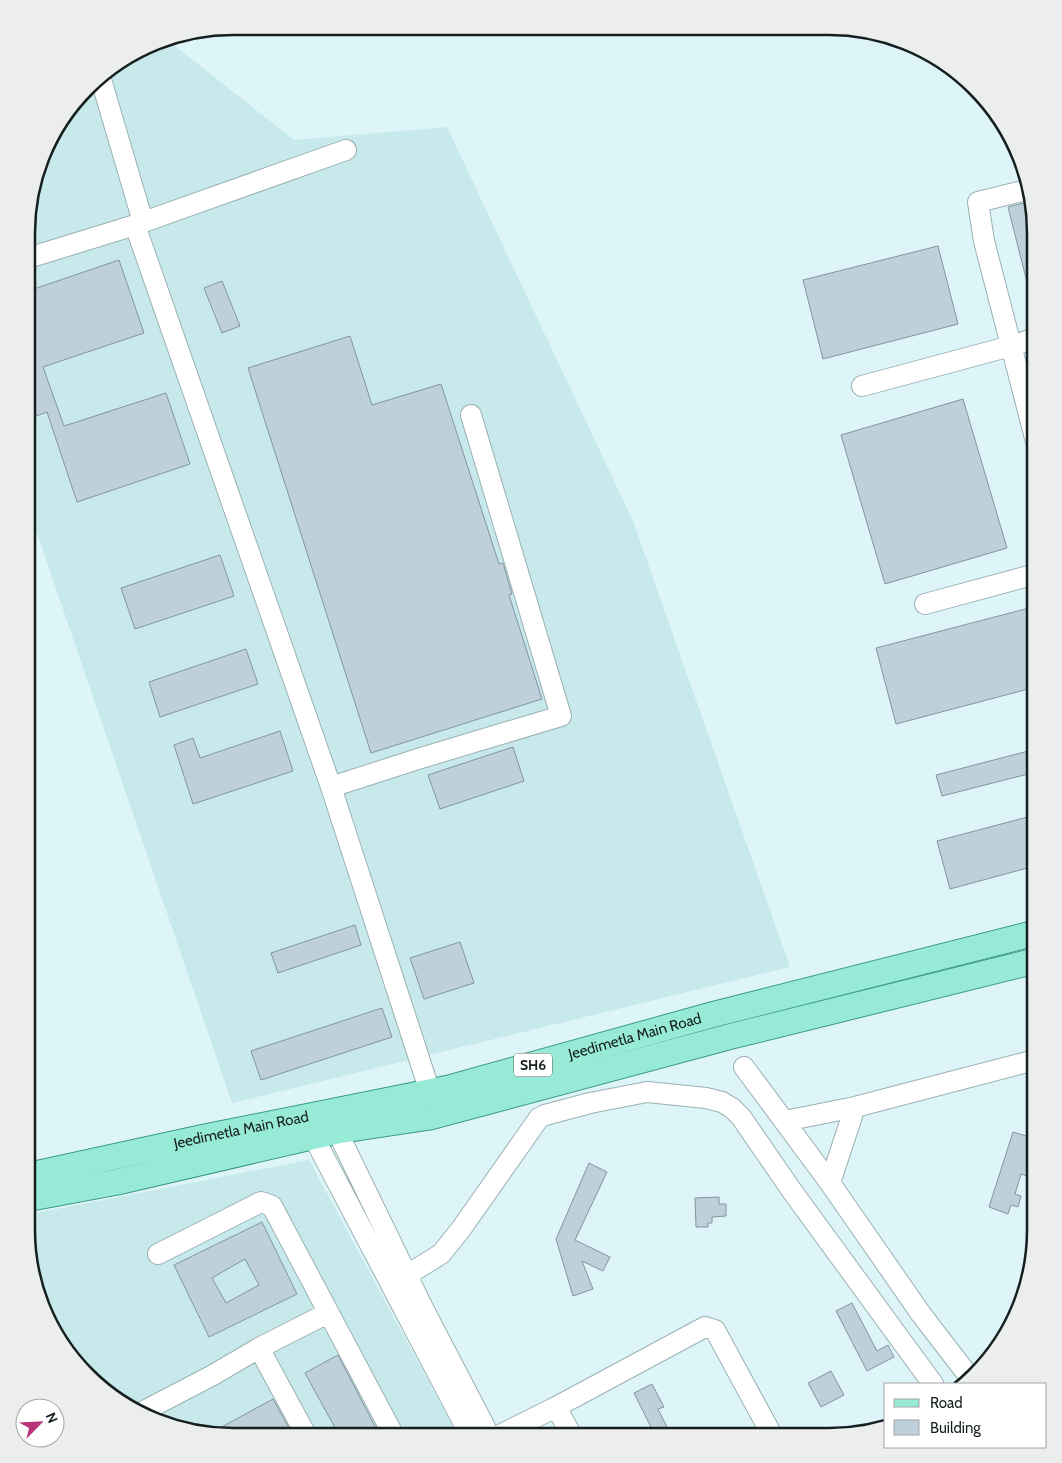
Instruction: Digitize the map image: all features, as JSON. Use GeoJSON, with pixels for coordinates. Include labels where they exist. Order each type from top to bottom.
{"type":"FeatureCollection","features":[{"type":"Feature","properties":{"kind":"main road","name":"Jeedimetla Main Road"},"geometry":{"type":"LineString","coordinates":[[35,1174],[205,1137],[450,1088],[715,1014],[1027,935]]}},
{"type":"Feature","properties":{"kind":"main road","name":"Jeedimetla Main Road"},"geometry":{"type":"LineString","coordinates":[[35,1197],[117,1182],[337,1131],[430,1116],[732,1036],[1027,963]]}},
{"type":"Feature","properties":{"kind":"street"},"geometry":{"type":"LineString","coordinates":[[102,85],[139,223],[331,787],[430,1092]]}},
{"type":"Feature","properties":{"kind":"street"},"geometry":{"type":"LineString","coordinates":[[35,256],[139,223],[346,150]]}},
{"type":"Feature","properties":{"kind":"street"},"geometry":{"type":"LineString","coordinates":[[1022,191],[978,202],[984,241],[1027,407]]}},
{"type":"Feature","properties":{"kind":"street"},"geometry":{"type":"LineString","coordinates":[[862,386],[1027,341]]}},
{"type":"Feature","properties":{"kind":"street"},"geometry":{"type":"LineString","coordinates":[[331,787],[561,716],[471,415]]}},
{"type":"Feature","properties":{"kind":"street"},"geometry":{"type":"LineString","coordinates":[[925,604],[1027,576]]}},
{"type":"Feature","properties":{"kind":"street"},"geometry":{"type":"LineString","coordinates":[[784,1121],[855,1107],[1027,1062]]}},
{"type":"Feature","properties":{"kind":"street"},"geometry":{"type":"LineString","coordinates":[[744,1066],[966,1373]]}},
{"type":"Feature","properties":{"kind":"street"},"geometry":{"type":"LineString","coordinates":[[406,1275],[441,1254],[483,1199],[539,1118],[590,1104],[647,1092],[706,1098],[722,1102],[741,1117],[792,1191],[932,1383]]}},
{"type":"Feature","properties":{"kind":"street"},"geometry":{"type":"LineString","coordinates":[[830,1183],[855,1107]]}},
{"type":"Feature","properties":{"kind":"street"},"geometry":{"type":"LineString","coordinates":[[337,1131],[481,1428]]}},
{"type":"Feature","properties":{"kind":"street"},"geometry":{"type":"LineString","coordinates":[[313,1136],[481,1428]]}},
{"type":"Feature","properties":{"kind":"street"},"geometry":{"type":"LineString","coordinates":[[158,1254],[261,1202],[272,1206],[390,1428]]}},
{"type":"Feature","properties":{"kind":"street"},"geometry":{"type":"LineString","coordinates":[[148,1409],[213,1375],[259,1348],[328,1313]]}},
{"type":"Feature","properties":{"kind":"street"},"geometry":{"type":"LineString","coordinates":[[500,1428],[556,1407],[705,1327],[715,1330],[768,1428]]}},
{"type":"Feature","properties":{"kind":"street"},"geometry":{"type":"LineString","coordinates":[[259,1348],[302,1428]]}},
{"type":"Feature","properties":{"kind":"street"},"geometry":{"type":"LineString","coordinates":[[556,1407],[568,1428]]}},
{"type":"Feature","properties":{"kind":"shaded area"},"geometry":{"type":"Polygon","coordinates":[[[174,45],[294,140],[447,127],[633,521],[790,967],[232,1103],[35,527],[35,220],[42,182],[50,157],[68,123],[93,93],[123,68],[146,55],[174,45]]]}},
{"type":"Feature","properties":{"kind":"shaded area"},"geometry":{"type":"Polygon","coordinates":[[[309,1160],[454,1428],[220,1428],[182,1421],[146,1408],[123,1395],[103,1379],[68,1340],[50,1306],[42,1281],[35,1243],[35,1213],[309,1160]]]}},
{"type":"Feature","properties":{"kind":"building"},"geometry":{"type":"Polygon","coordinates":[[[1024,203],[1027,220],[1027,282],[1008,207],[1024,203]]]}},
{"type":"Feature","properties":{"kind":"building"},"geometry":{"type":"Polygon","coordinates":[[[938,246],[958,324],[823,359],[803,280],[938,246]]]}},
{"type":"Feature","properties":{"kind":"building"},"geometry":{"type":"Polygon","coordinates":[[[119,260],[144,333],[43,367],[64,426],[166,393],[190,464],[77,502],[47,412],[35,416],[35,289],[119,260]]]}},
{"type":"Feature","properties":{"kind":"building"},"geometry":{"type":"Polygon","coordinates":[[[222,281],[240,326],[222,333],[204,288],[222,281]]]}},
{"type":"Feature","properties":{"kind":"building"},"geometry":{"type":"Polygon","coordinates":[[[350,336],[372,405],[441,384],[499,564],[503,563],[512,594],[509,595],[542,699],[371,753],[248,368],[350,336]]]}},
{"type":"Feature","properties":{"kind":"building"},"geometry":{"type":"Polygon","coordinates":[[[963,399],[1007,548],[885,584],[841,435],[963,399]]]}},
{"type":"Feature","properties":{"kind":"building"},"geometry":{"type":"Polygon","coordinates":[[[220,555],[234,596],[135,629],[121,588],[220,555]]]}},
{"type":"Feature","properties":{"kind":"building"},"geometry":{"type":"Polygon","coordinates":[[[1027,609],[1027,689],[896,724],[876,648],[1027,609]]]}},
{"type":"Feature","properties":{"kind":"building"},"geometry":{"type":"Polygon","coordinates":[[[246,649],[258,684],[160,717],[149,682],[246,649]]]}},
{"type":"Feature","properties":{"kind":"building"},"geometry":{"type":"Polygon","coordinates":[[[280,731],[293,771],[193,804],[174,745],[193,738],[200,758],[280,731]]]}},
{"type":"Feature","properties":{"kind":"building"},"geometry":{"type":"Polygon","coordinates":[[[513,747],[524,781],[440,809],[428,775],[513,747]]]}},
{"type":"Feature","properties":{"kind":"building"},"geometry":{"type":"Polygon","coordinates":[[[1027,751],[1027,774],[942,796],[936,775],[1027,751]]]}},
{"type":"Feature","properties":{"kind":"building"},"geometry":{"type":"Polygon","coordinates":[[[1027,817],[1027,868],[950,889],[937,841],[1027,817]]]}},
{"type":"Feature","properties":{"kind":"building"},"geometry":{"type":"Polygon","coordinates":[[[355,925],[361,945],[278,973],[271,953],[355,925]]]}},
{"type":"Feature","properties":{"kind":"building"},"geometry":{"type":"Polygon","coordinates":[[[460,942],[474,983],[424,999],[410,958],[460,942]]]}},
{"type":"Feature","properties":{"kind":"building"},"geometry":{"type":"Polygon","coordinates":[[[382,1008],[392,1037],[261,1080],[251,1051],[382,1008]]]}},
{"type":"Feature","properties":{"kind":"building"},"geometry":{"type":"Polygon","coordinates":[[[1013,1132],[1027,1136],[1027,1176],[1021,1174],[1015,1194],[1021,1196],[1018,1207],[1011,1205],[1008,1214],[989,1207],[1013,1132]]]}},
{"type":"Feature","properties":{"kind":"building"},"geometry":{"type":"Polygon","coordinates":[[[589,1163],[607,1172],[575,1240],[610,1257],[603,1271],[582,1261],[593,1289],[573,1296],[556,1239],[589,1163]]]}},
{"type":"Feature","properties":{"kind":"building"},"geometry":{"type":"Polygon","coordinates":[[[719,1197],[719,1204],[726,1204],[726,1216],[712,1217],[712,1223],[708,1223],[708,1227],[696,1227],[695,1198],[719,1197]]]}},
{"type":"Feature","properties":{"kind":"building"},"geometry":{"type":"Polygon","coordinates":[[[262,1222],[297,1294],[209,1337],[174,1265],[262,1222]],[[245,1259],[212,1278],[226,1303],[259,1285],[245,1259]]]}},
{"type":"Feature","properties":{"kind":"building"},"geometry":{"type":"Polygon","coordinates":[[[852,1303],[877,1351],[888,1345],[894,1357],[867,1371],[836,1311],[852,1303]]]}},
{"type":"Feature","properties":{"kind":"building"},"geometry":{"type":"Polygon","coordinates":[[[338,1355],[376,1428],[335,1428],[305,1373],[338,1355]]]}},
{"type":"Feature","properties":{"kind":"building"},"geometry":{"type":"Polygon","coordinates":[[[831,1371],[844,1395],[821,1407],[808,1383],[831,1371]]]}},
{"type":"Feature","properties":{"kind":"building"},"geometry":{"type":"Polygon","coordinates":[[[652,1384],[664,1407],[658,1409],[668,1428],[652,1428],[634,1393],[652,1384]]]}},
{"type":"Feature","properties":{"kind":"building"},"geometry":{"type":"Polygon","coordinates":[[[273,1399],[289,1428],[220,1428],[273,1399]]]}}]}
